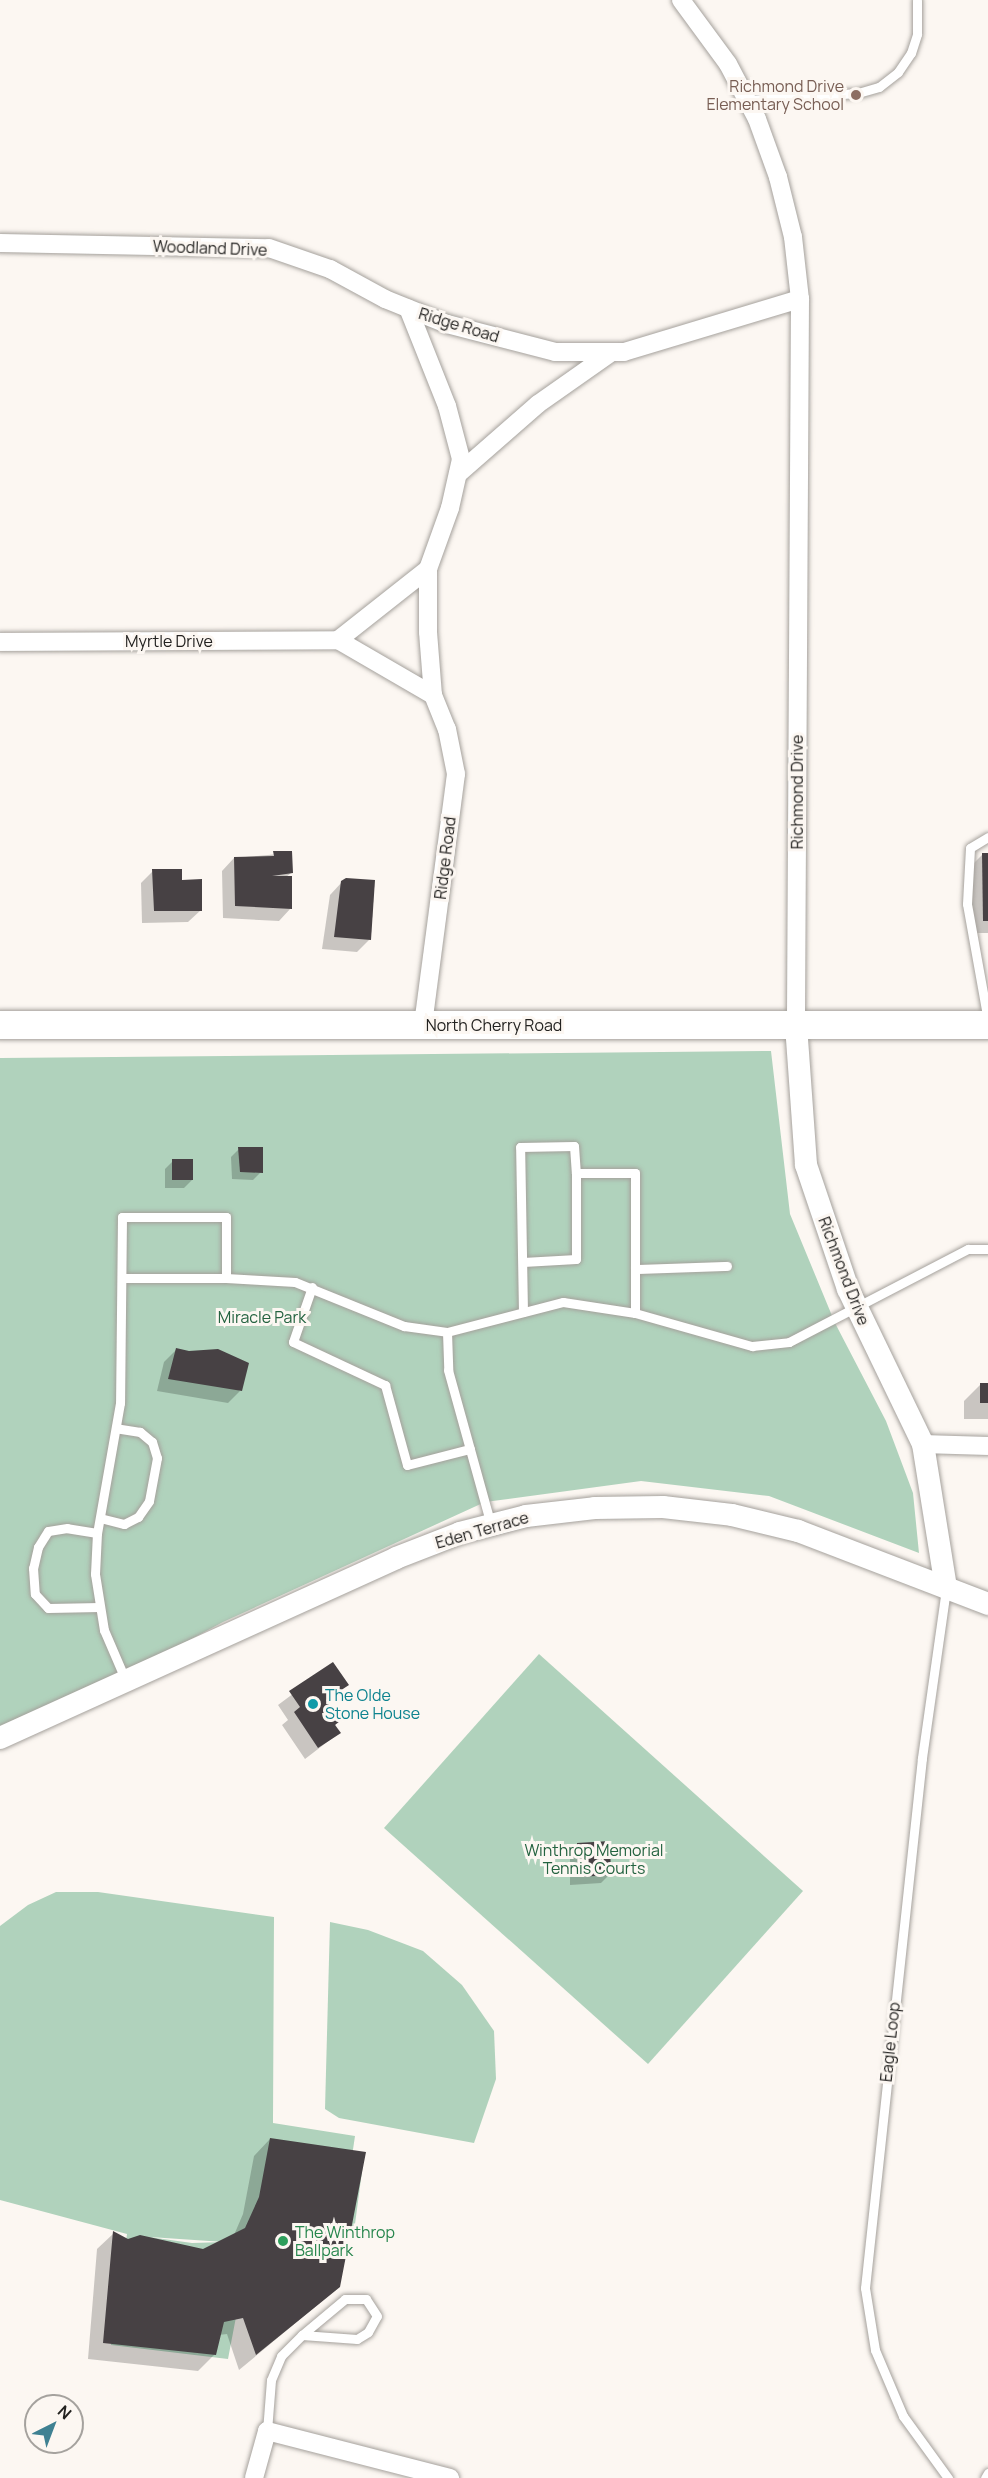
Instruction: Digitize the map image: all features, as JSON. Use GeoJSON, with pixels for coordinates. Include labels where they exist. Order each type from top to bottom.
{"type":"FeatureCollection","features":[{"type":"Feature","properties":{"kind":"main road","name":"North Cherry Road"},"geometry":{"type":"LineString","coordinates":[[0,1024],[796,1025],[988,1023]]}},
{"type":"Feature","properties":{"kind":"street","name":"Richmond Drive"},"geometry":{"type":"LineString","coordinates":[[681,0],[728,64],[747,100],[778,177],[793,237],[800,298],[796,1025],[806,1166],[857,1310],[923,1443],[946,1587]]}},
{"type":"Feature","properties":{"kind":"street","name":"Woodland Drive"},"geometry":{"type":"LineString","coordinates":[[0,243],[269,248],[330,269],[408,308]]}},
{"type":"Feature","properties":{"kind":"street","name":"Ridge Road"},"geometry":{"type":"LineString","coordinates":[[408,308],[447,324],[555,352],[612,352],[800,298]]}},
{"type":"Feature","properties":{"kind":"street","name":"Ridge Road"},"geometry":{"type":"LineString","coordinates":[[408,308],[447,406],[461,459],[428,569],[428,632],[433,695],[447,729],[456,774],[423,1025]]}},
{"type":"Feature","properties":{"kind":"street","name":"Ridge Road"},"geometry":{"type":"LineString","coordinates":[[458,474],[538,404],[612,352]]}},
{"type":"Feature","properties":{"kind":"street"},"geometry":{"type":"LineString","coordinates":[[428,569],[338,640],[433,695]]}},
{"type":"Feature","properties":{"kind":"street","name":"Myrtle Drive"},"geometry":{"type":"LineString","coordinates":[[0,642],[338,640]]}},
{"type":"Feature","properties":{"kind":"street"},"geometry":{"type":"LineString","coordinates":[[923,1443],[988,1446]]}},
{"type":"Feature","properties":{"kind":"street","name":"Eden Terrace"},"geometry":{"type":"LineString","coordinates":[[0,1738],[396,1558],[491,1525],[595,1508],[663,1507],[732,1515],[798,1532],[988,1604]]}},
{"type":"Feature","properties":{"kind":"street"},"geometry":{"type":"LineString","coordinates":[[254,2478],[267,2431],[450,2478]]}},
{"type":"Feature","properties":{"kind":"lane"},"geometry":{"type":"LineString","coordinates":[[747,100],[858,93],[879,87],[898,72],[911,53],[917,34],[917,0]]}},
{"type":"Feature","properties":{"kind":"lane"},"geometry":{"type":"LineString","coordinates":[[988,837],[970,848],[967,904],[988,1023]]}},
{"type":"Feature","properties":{"kind":"lane"},"geometry":{"type":"LineString","coordinates":[[523,1262],[576,1259],[574,1146],[520,1147],[523,1312]]}},
{"type":"Feature","properties":{"kind":"lane"},"geometry":{"type":"LineString","coordinates":[[576,1173],[635,1173],[635,1313]]}},
{"type":"Feature","properties":{"kind":"lane"},"geometry":{"type":"LineString","coordinates":[[126,1681],[104,1630],[95,1574],[97,1533],[120,1403],[122,1217],[226,1217],[226,1278]]}},
{"type":"Feature","properties":{"kind":"lane"},"geometry":{"type":"LineString","coordinates":[[122,1278],[270,1279],[312,1287],[404,1326],[447,1332],[563,1302],[635,1313],[752,1346],[789,1342],[857,1310],[968,1249],[988,1249]]}},
{"type":"Feature","properties":{"kind":"lane"},"geometry":{"type":"LineString","coordinates":[[635,1269],[727,1266]]}},
{"type":"Feature","properties":{"kind":"lane"},"geometry":{"type":"LineString","coordinates":[[312,1287],[293,1342],[385,1385],[408,1465],[470,1449]]}},
{"type":"Feature","properties":{"kind":"lane"},"geometry":{"type":"LineString","coordinates":[[447,1332],[448,1370],[491,1525]]}},
{"type":"Feature","properties":{"kind":"lane"},"geometry":{"type":"LineString","coordinates":[[100,1518],[124,1524],[138,1517],[149,1501],[157,1458],[152,1442],[140,1432],[116,1428]]}},
{"type":"Feature","properties":{"kind":"lane"},"geometry":{"type":"LineString","coordinates":[[97,1533],[67,1528],[48,1531],[38,1547],[33,1568],[35,1593],[48,1608],[100,1607]]}},
{"type":"Feature","properties":{"kind":"lane","name":"Eagle Loop"},"geometry":{"type":"LineString","coordinates":[[946,1587],[921,1758],[866,2288],[875,2350],[903,2416],[948,2478]]}},
{"type":"Feature","properties":{"kind":"lane"},"geometry":{"type":"LineString","coordinates":[[267,2431],[271,2380],[281,2356],[302,2335],[345,2299],[366,2299],[377,2316],[368,2332],[357,2339],[302,2335]]}},
{"type":"Feature","properties":{"kind":"lane"},"geometry":{"type":"LineString","coordinates":[[985,2478],[988,2472]]}},
{"type":"Feature","properties":{"kind":"green space","name":"Miracle Park"},"geometry":{"type":"Polygon","coordinates":[[[771,1051],[790,1214],[835,1323],[886,1421],[913,1493],[919,1553],[769,1496],[641,1481],[485,1502],[223,1622],[39,1721],[0,1734],[0,1058],[771,1051]]]}},
{"type":"Feature","properties":{"kind":"green space","name":"Winthrop Memorial Tennis Courts"},"geometry":{"type":"Polygon","coordinates":[[[539,1654],[803,1891],[648,2064],[384,1828],[539,1654]]]}},
{"type":"Feature","properties":{"kind":"green space"},"geometry":{"type":"Polygon","coordinates":[[[56,1892],[98,1892],[274,1917],[273,2123],[355,2136],[351,2163],[363,2164],[353,2239],[338,2235],[236,2317],[228,2359],[111,2345],[127,2234],[0,2200],[0,1926],[28,1905],[56,1892]],[[149,2237],[192,2243],[224,2242],[149,2237]]]}},
{"type":"Feature","properties":{"kind":"green space"},"geometry":{"type":"Polygon","coordinates":[[[330,1922],[368,1930],[423,1951],[462,1985],[494,2031],[496,2079],[474,2143],[339,2118],[325,2109],[330,1922]]]}},
{"type":"Feature","properties":{"kind":"building"},"geometry":{"type":"Polygon","coordinates":[[[273,851],[292,851],[293,873],[272,876],[292,876],[292,909],[235,906],[234,857],[274,856],[273,851]]]}},
{"type":"Feature","properties":{"kind":"building"},"geometry":{"type":"Polygon","coordinates":[[[982,853],[988,853],[988,921],[983,921],[982,853]]]}},
{"type":"Feature","properties":{"kind":"building"},"geometry":{"type":"Polygon","coordinates":[[[152,869],[182,869],[182,880],[202,879],[202,911],[154,911],[152,869]]]}},
{"type":"Feature","properties":{"kind":"building"},"geometry":{"type":"Polygon","coordinates":[[[346,878],[375,880],[371,940],[334,937],[341,881],[346,878]]]}},
{"type":"Feature","properties":{"kind":"building"},"geometry":{"type":"Polygon","coordinates":[[[238,1147],[263,1147],[263,1173],[240,1172],[238,1147]]]}},
{"type":"Feature","properties":{"kind":"building"},"geometry":{"type":"Polygon","coordinates":[[[172,1159],[193,1159],[193,1180],[172,1180],[172,1159]]]}},
{"type":"Feature","properties":{"kind":"building"},"geometry":{"type":"Polygon","coordinates":[[[176,1348],[189,1351],[218,1349],[249,1363],[242,1391],[168,1379],[176,1348]]]}},
{"type":"Feature","properties":{"kind":"building"},"geometry":{"type":"Polygon","coordinates":[[[980,1383],[988,1383],[988,1403],[980,1403],[980,1383]]]}},
{"type":"Feature","properties":{"kind":"building","name":"The Olde Stone House"},"geometry":{"type":"Polygon","coordinates":[[[333,1662],[349,1685],[326,1700],[340,1721],[335,1725],[341,1733],[318,1748],[294,1712],[300,1707],[289,1691],[333,1662]]]}},
{"type":"Feature","properties":{"kind":"building"},"geometry":{"type":"Polygon","coordinates":[[[610,1841],[611,1875],[578,1877],[577,1843],[610,1841]]]}},
{"type":"Feature","properties":{"kind":"building","name":"The Winthrop Ballpark"},"geometry":{"type":"Polygon","coordinates":[[[270,2138],[366,2152],[340,2287],[256,2355],[243,2318],[224,2322],[216,2355],[103,2343],[113,2231],[128,2239],[140,2235],[203,2249],[245,2228],[259,2197],[270,2138]]]}},
{"type":"Feature","properties":{"kind":"place","name":"Richmond Drive Elementary School"},"geometry":{"type":"Point","coordinates":[856,95]}},
{"type":"Feature","properties":{"kind":"place","name":"The Olde Stone House"},"geometry":{"type":"Point","coordinates":[313,1704]}},
{"type":"Feature","properties":{"kind":"place","name":"The Winthrop Ballpark"},"geometry":{"type":"Point","coordinates":[283,2241]}}]}
